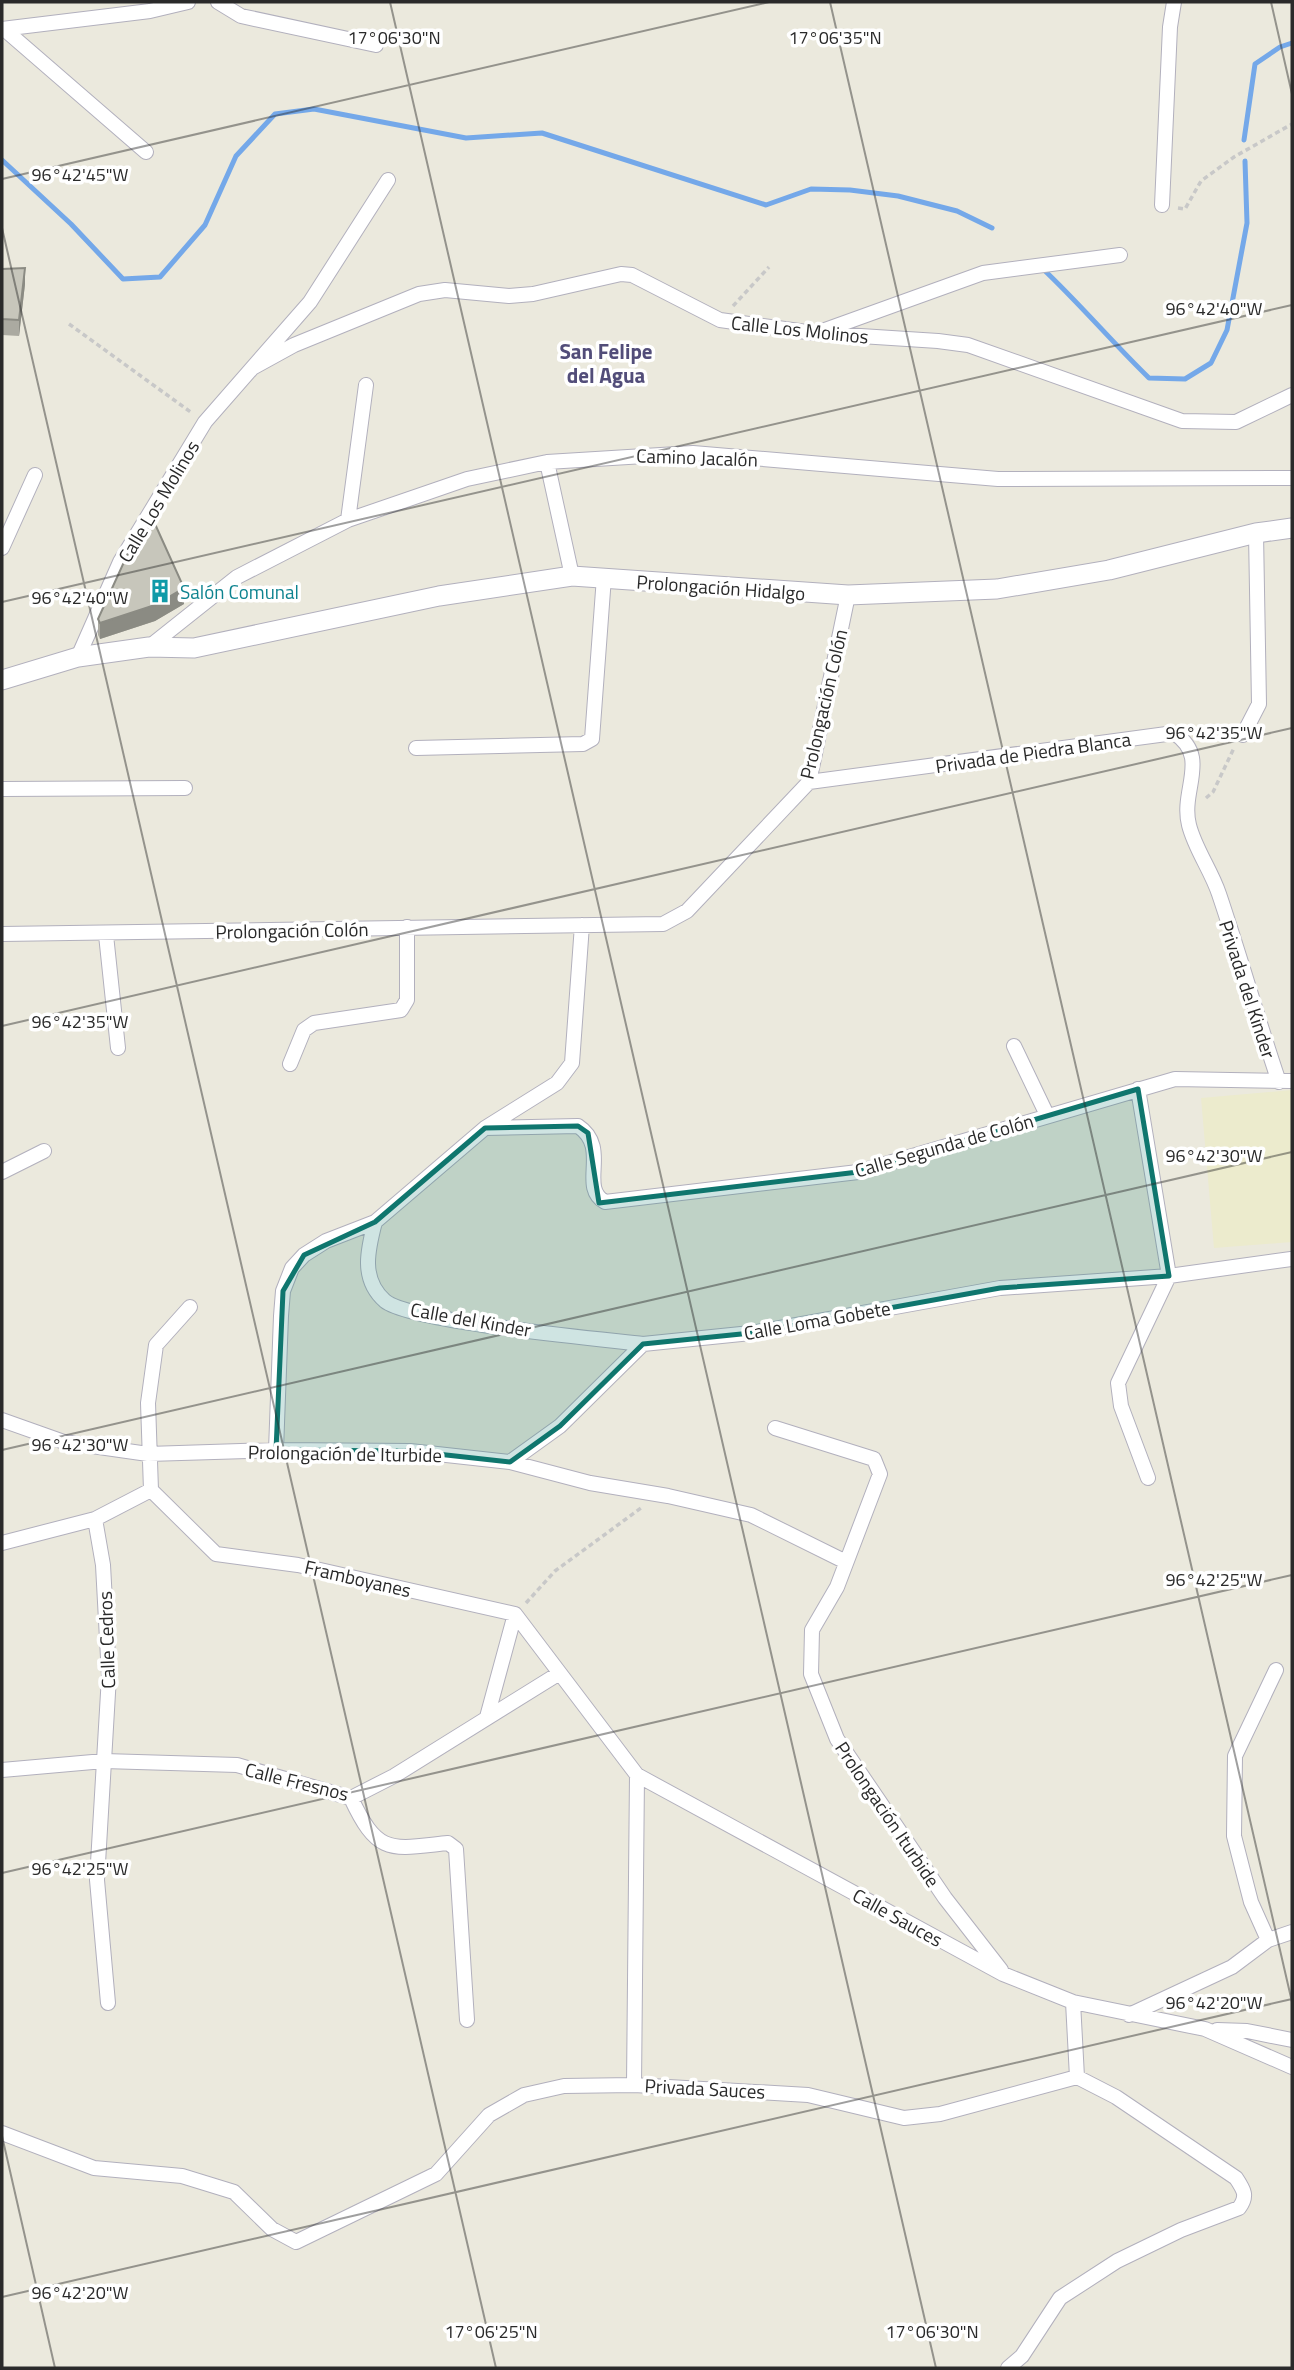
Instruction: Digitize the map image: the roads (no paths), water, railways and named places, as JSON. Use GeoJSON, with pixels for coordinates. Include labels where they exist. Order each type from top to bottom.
{"type":"FeatureCollection","features":[{"type":"Feature","properties":{"kind":"street"},"geometry":{"type":"LineString","coordinates":[[3,29],[150,10],[188,2]]}},
{"type":"Feature","properties":{"kind":"street"},"geometry":{"type":"LineString","coordinates":[[218,2],[241,16],[376,45]]}},
{"type":"Feature","properties":{"kind":"street"},"geometry":{"type":"LineString","coordinates":[[1163,205],[1170,27],[1174,2]]}},
{"type":"Feature","properties":{"kind":"street"},"geometry":{"type":"LineString","coordinates":[[3,29],[146,152]]}},
{"type":"Feature","properties":{"kind":"street"},"geometry":{"type":"LineString","coordinates":[[254,367],[310,302],[388,180]]}},
{"type":"Feature","properties":{"kind":"street"},"geometry":{"type":"LineString","coordinates":[[814,334],[983,273],[1121,256]]}},
{"type":"Feature","properties":{"kind":"street","name":"Calle Los Molinos"},"geometry":{"type":"LineString","coordinates":[[78,657],[120,562],[205,422],[254,367],[294,345],[419,294],[445,290],[509,296],[533,294],[621,274],[632,275],[720,320],[814,334],[968,345],[1182,421],[1236,422],[1292,395]]}},
{"type":"Feature","properties":{"kind":"street"},"geometry":{"type":"LineString","coordinates":[[348,520],[366,385]]}},
{"type":"Feature","properties":{"kind":"street","name":"Camino Jacalón"},"geometry":{"type":"LineString","coordinates":[[149,647],[237,577],[348,520],[467,479],[547,462],[693,453],[998,479],[1292,478]]}},
{"type":"Feature","properties":{"kind":"street"},"geometry":{"type":"LineString","coordinates":[[547,462],[572,576]]}},
{"type":"Feature","properties":{"kind":"street"},"geometry":{"type":"LineString","coordinates":[[2,548],[35,475]]}},
{"type":"Feature","properties":{"kind":"street","name":"Prolongación Hidalgo"},"geometry":{"type":"LineString","coordinates":[[4,684],[78,657],[149,647],[194,648],[439,596],[572,576],[848,595],[997,589],[1109,570],[1256,533],[1292,528]]}},
{"type":"Feature","properties":{"kind":"street"},"geometry":{"type":"LineString","coordinates":[[1243,735],[1259,705],[1256,533]]}},
{"type":"Feature","properties":{"kind":"street"},"geometry":{"type":"LineString","coordinates":[[416,748],[583,744],[592,739],[604,577]]}},
{"type":"Feature","properties":{"kind":"street","name":"Prolongación Colón"},"geometry":{"type":"LineString","coordinates":[[2,934],[106,935],[663,924],[687,911],[809,782],[848,595]]}},
{"type":"Feature","properties":{"kind":"street","name":"Privada de Piedra Blanca"},"geometry":{"type":"LineString","coordinates":[[809,782],[1174,733],[1186,741],[1194,761],[1186,808]]}},
{"type":"Feature","properties":{"kind":"street"},"geometry":{"type":"LineString","coordinates":[[2,789],[185,788]]}},
{"type":"Feature","properties":{"kind":"street","name":"Privada del Kinder"},"geometry":{"type":"LineString","coordinates":[[1186,808],[1189,826],[1219,895],[1285,1082]]}},
{"type":"Feature","properties":{"kind":"street"},"geometry":{"type":"LineString","coordinates":[[276,1450],[281,1316],[284,1291],[292,1268],[304,1255],[326,1241],[374,1222],[485,1128],[557,1083],[572,1063],[582,925]]}},
{"type":"Feature","properties":{"kind":"street"},"geometry":{"type":"LineString","coordinates":[[290,1064],[304,1030],[314,1023],[401,1010],[407,1000],[407,927]]}},
{"type":"Feature","properties":{"kind":"street"},"geometry":{"type":"LineString","coordinates":[[106,935],[118,1048]]}},
{"type":"Feature","properties":{"kind":"street"},"geometry":{"type":"LineString","coordinates":[[1014,1046],[1047,1115]]}},
{"type":"Feature","properties":{"kind":"street","name":"Calle Segunda de Colón"},"geometry":{"type":"LineString","coordinates":[[485,1128],[578,1126],[589,1133],[595,1147],[594,1189],[597,1198],[606,1202],[858,1172],[1138,1089],[1194,1078],[1285,1082]]}},
{"type":"Feature","properties":{"kind":"street"},"geometry":{"type":"LineString","coordinates":[[1138,1089],[1169,1276],[1118,1383],[1121,1406],[1148,1478]]}},
{"type":"Feature","properties":{"kind":"street"},"geometry":{"type":"LineString","coordinates":[[2,1171],[44,1151]]}},
{"type":"Feature","properties":{"kind":"street","name":"Calle del Kinder"},"geometry":{"type":"LineString","coordinates":[[374,1222],[366,1257],[370,1281],[386,1302],[424,1313],[511,1328],[643,1344]]}},
{"type":"Feature","properties":{"kind":"street"},"geometry":{"type":"LineString","coordinates":[[1169,1276],[1291,1259]]}},
{"type":"Feature","properties":{"kind":"street","name":"Calle Loma Gobete"},"geometry":{"type":"LineString","coordinates":[[643,1344],[751,1333],[1000,1289],[1169,1276]]}},
{"type":"Feature","properties":{"kind":"street"},"geometry":{"type":"LineString","coordinates":[[2,1543],[95,1519],[151,1490],[148,1403],[156,1345],[190,1307]]}},
{"type":"Feature","properties":{"kind":"street"},"geometry":{"type":"LineString","coordinates":[[510,1462],[561,1426],[643,1344]]}},
{"type":"Feature","properties":{"kind":"street","name":"Prolongación de Iturbide"},"geometry":{"type":"LineString","coordinates":[[2,1420],[64,1442],[148,1454],[276,1450],[410,1451],[510,1462],[590,1483],[668,1496],[751,1515],[844,1562]]}},
{"type":"Feature","properties":{"kind":"street","name":"Prolongación Iturbide"},"geometry":{"type":"LineString","coordinates":[[775,1428],[874,1459],[880,1474],[844,1562],[837,1587],[812,1630],[811,1674],[837,1740],[945,1898],[1003,1974]]}},
{"type":"Feature","properties":{"kind":"street","name":"Framboyanes"},"geometry":{"type":"LineString","coordinates":[[151,1490],[216,1554],[298,1565],[515,1614]]}},
{"type":"Feature","properties":{"kind":"street","name":"Calle Cedros"},"geometry":{"type":"LineString","coordinates":[[95,1519],[103,1565],[109,1676],[97,1880],[108,2003]]}},
{"type":"Feature","properties":{"kind":"street"},"geometry":{"type":"LineString","coordinates":[[515,1614],[558,1674]]}},
{"type":"Feature","properties":{"kind":"street"},"geometry":{"type":"LineString","coordinates":[[487,1717],[515,1614]]}},
{"type":"Feature","properties":{"kind":"street"},"geometry":{"type":"LineString","coordinates":[[1268,1940],[1251,1902],[1234,1836],[1235,1756],[1276,1670]]}},
{"type":"Feature","properties":{"kind":"street","name":"Calle Fresnos"},"geometry":{"type":"LineString","coordinates":[[2,1770],[104,1761],[237,1765],[351,1798],[394,1776],[558,1674]]}},
{"type":"Feature","properties":{"kind":"street","name":"Calle Sauces"},"geometry":{"type":"LineString","coordinates":[[558,1674],[637,1774],[1003,1974],[1073,2001],[1205,2029],[1292,2067]]}},
{"type":"Feature","properties":{"kind":"street","name":"Privada Sauces"},"geometry":{"type":"LineString","coordinates":[[637,1774],[634,2085],[795,2093],[904,2118],[940,2114],[1077,2077]]}},
{"type":"Feature","properties":{"kind":"street"},"geometry":{"type":"LineString","coordinates":[[351,1798],[376,1840],[394,1849],[448,1843],[456,1849],[467,2020]]}},
{"type":"Feature","properties":{"kind":"street"},"geometry":{"type":"LineString","coordinates":[[1129,2015],[1232,1967],[1268,1940],[1292,1932]]}},
{"type":"Feature","properties":{"kind":"street"},"geometry":{"type":"LineString","coordinates":[[1008,2368],[1022,2356],[1060,2298],[1117,2261],[1181,2230],[1239,2208],[1245,2200],[1245,2190],[1236,2178],[1116,2097],[1077,2077],[1073,2001]]}},
{"type":"Feature","properties":{"kind":"street"},"geometry":{"type":"LineString","coordinates":[[1205,2029],[1247,2031],[1292,2040]]}},
{"type":"Feature","properties":{"kind":"street"},"geometry":{"type":"LineString","coordinates":[[2,2133],[94,2168],[182,2176],[234,2192],[272,2230],[296,2242],[436,2174],[489,2115],[524,2095],[564,2085],[634,2085]]}},
{"type":"Feature","properties":{"kind":"waterway"},"geometry":{"type":"LineString","coordinates":[[1244,140],[1255,64],[1280,47],[1292,43]]}},
{"type":"Feature","properties":{"kind":"waterway"},"geometry":{"type":"LineString","coordinates":[[2,160],[71,224],[123,279],[160,277],[205,225],[236,156],[275,114],[314,109],[466,138],[542,133],[766,205],[811,189],[850,190],[898,196],[957,211],[992,228]]}},
{"type":"Feature","properties":{"kind":"waterway"},"geometry":{"type":"LineString","coordinates":[[1043,269],[1149,378],[1185,379],[1211,363],[1227,330],[1247,223],[1245,161]]}},
{"type":"Feature","properties":{"kind":"place","name":"Salón Comunal"},"geometry":{"type":"Point","coordinates":[160,591]}},
{"type":"Feature","properties":{"kind":"district","name":"San Felipe del Agua"},"geometry":{"type":"Point","coordinates":[606,363]}}]}
